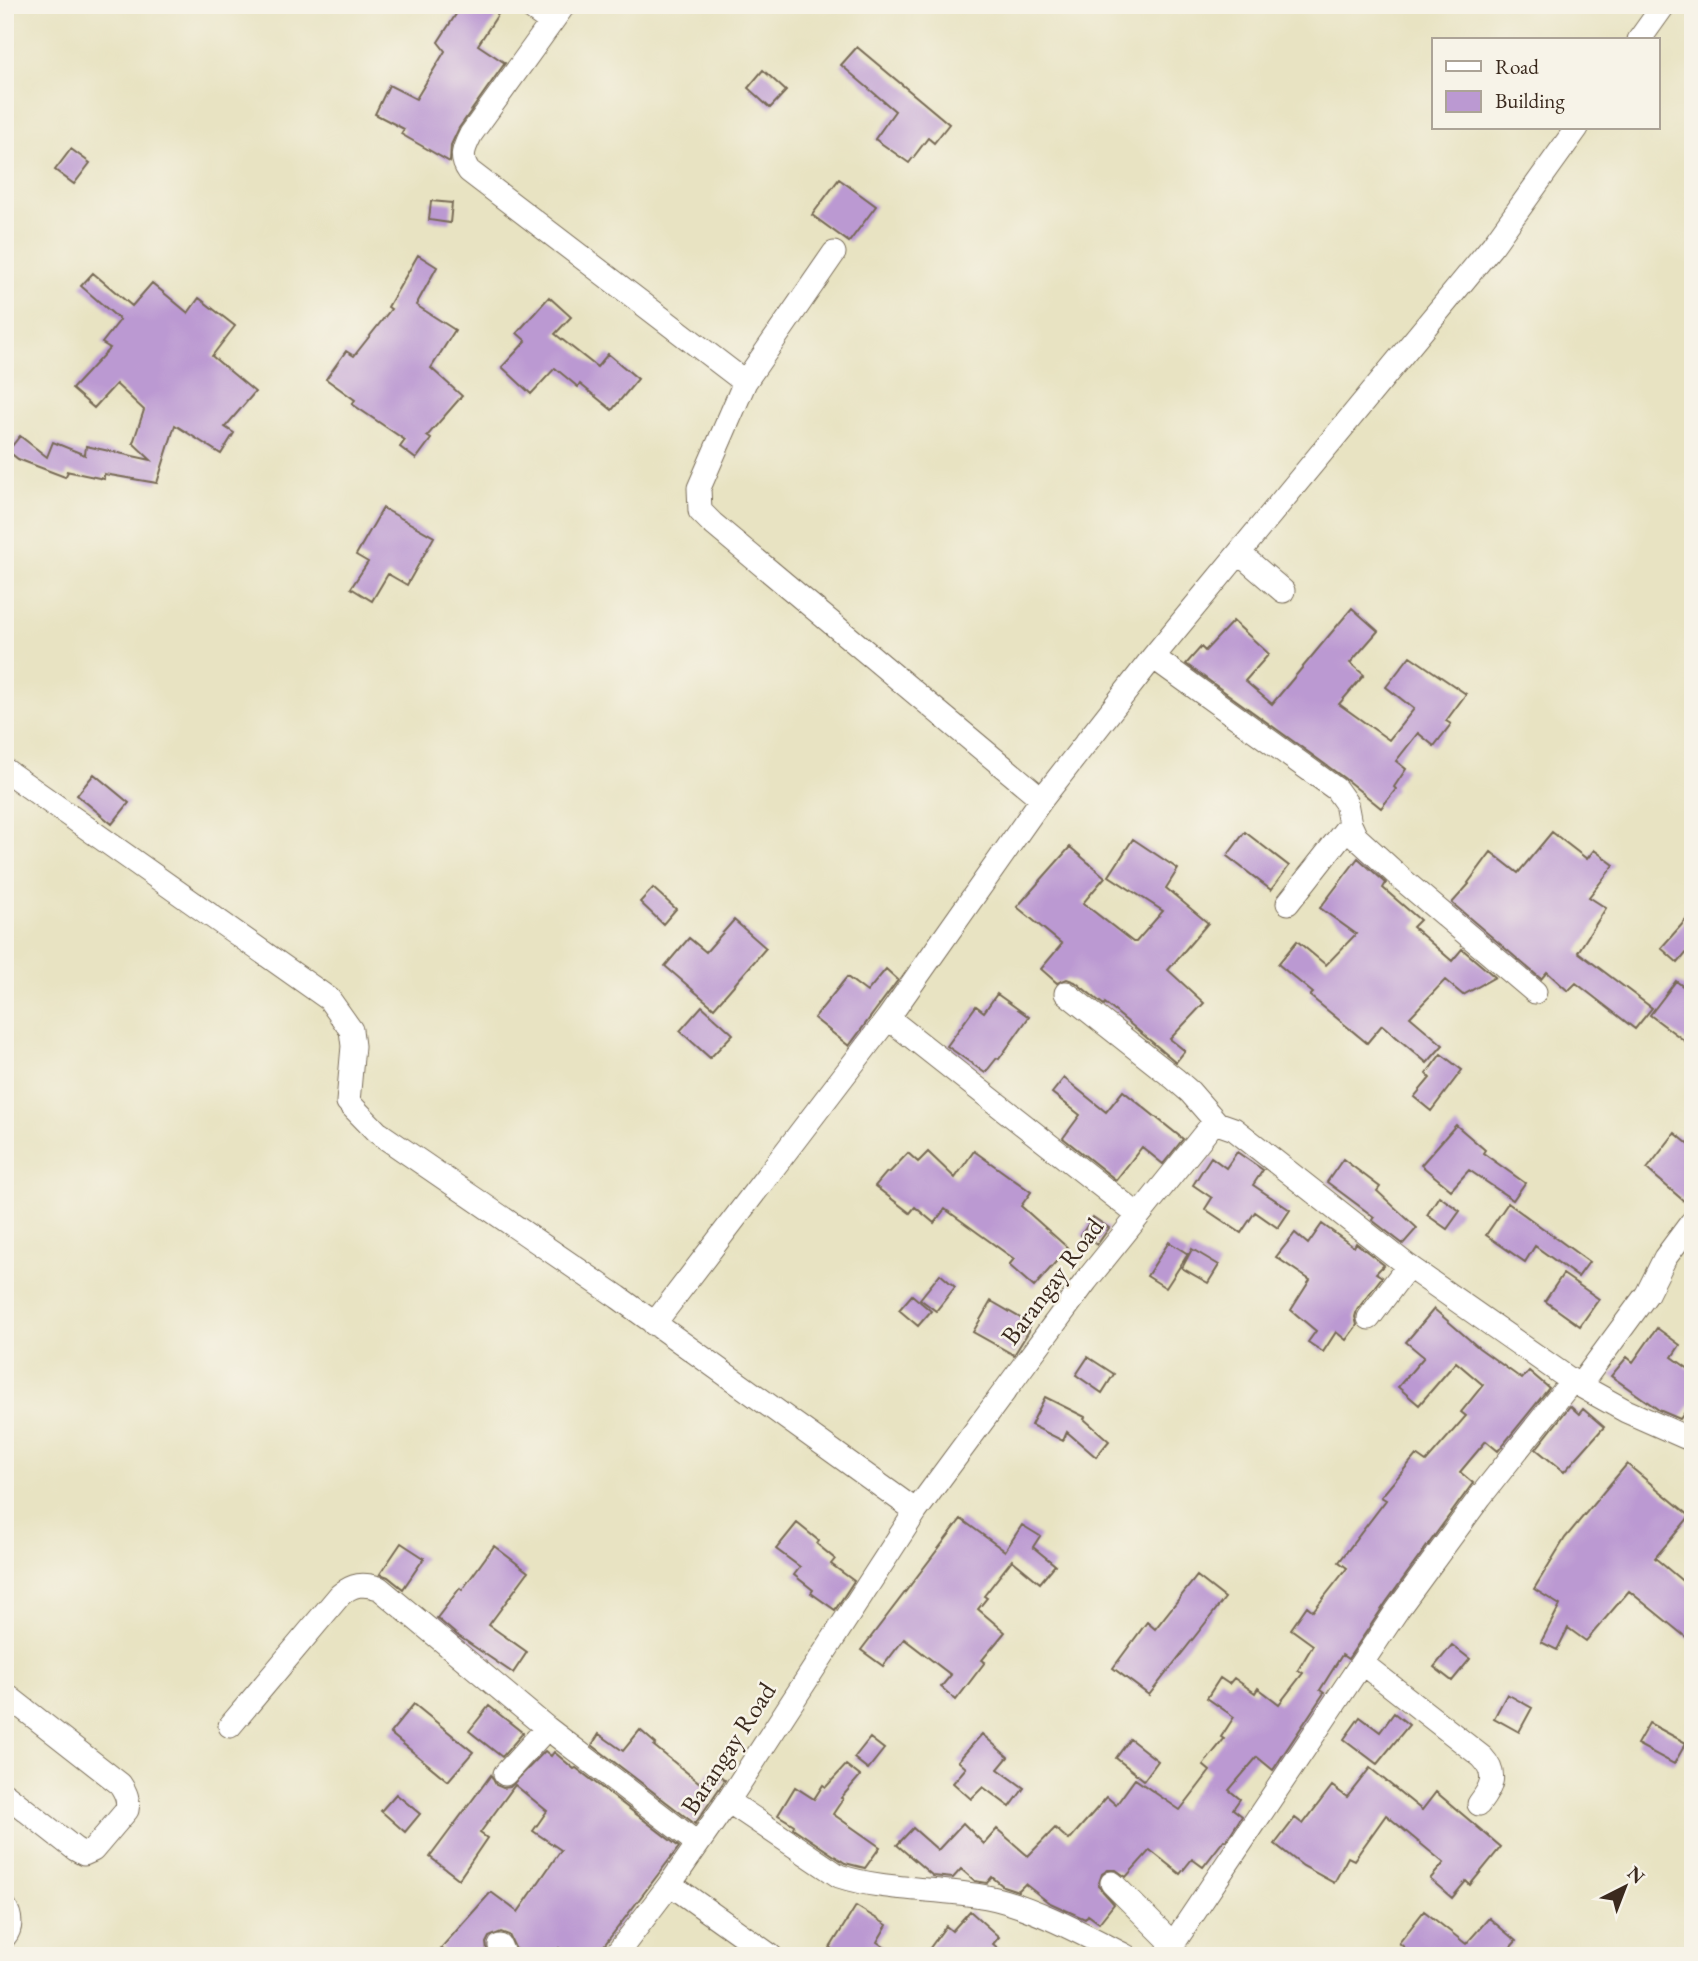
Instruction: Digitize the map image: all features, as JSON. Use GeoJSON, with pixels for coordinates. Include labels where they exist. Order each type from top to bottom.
{"type":"FeatureCollection","features":[{"type":"Feature","properties":{"kind":"street"},"geometry":{"type":"LineString","coordinates":[[527,5],[557,14],[471,134],[463,149],[463,163],[469,171],[745,382]]}},
{"type":"Feature","properties":{"kind":"street"},"geometry":{"type":"LineString","coordinates":[[1640,38],[1664,5]]}},
{"type":"Feature","properties":{"kind":"street"},"geometry":{"type":"LineString","coordinates":[[654,1324],[888,1018],[1042,799],[1153,657],[1493,245],[1576,130]]}},
{"type":"Feature","properties":{"kind":"street"},"geometry":{"type":"LineString","coordinates":[[834,253],[745,382],[699,488],[700,511],[1042,799]]}},
{"type":"Feature","properties":{"kind":"street"},"geometry":{"type":"LineString","coordinates":[[1240,554],[1283,591]]}},
{"type":"Feature","properties":{"kind":"street"},"geometry":{"type":"LineString","coordinates":[[1153,657],[1336,789],[1346,803],[1356,837],[1535,992]]}},
{"type":"Feature","properties":{"kind":"street"},"geometry":{"type":"LineString","coordinates":[[5,769],[329,999],[351,1030],[353,1046],[348,1102],[377,1132],[916,1510]]}},
{"type":"Feature","properties":{"kind":"street"},"geometry":{"type":"LineString","coordinates":[[1288,904],[1350,824]]}},
{"type":"Feature","properties":{"kind":"street"},"geometry":{"type":"LineString","coordinates":[[1066,993],[1182,1085],[1217,1124],[1234,1129],[1408,1266],[1576,1383],[1626,1411],[1690,1437]]}},
{"type":"Feature","properties":{"kind":"street"},"geometry":{"type":"LineString","coordinates":[[888,1018],[1138,1214]]}},
{"type":"Feature","properties":{"kind":"street","name":"Barangay Road"},"geometry":{"type":"LineString","coordinates":[[615,1956],[729,1801],[916,1510],[1138,1214],[1205,1131],[1217,1124]]}},
{"type":"Feature","properties":{"kind":"street"},"geometry":{"type":"LineString","coordinates":[[1112,1883],[1169,1950],[1398,1609],[1480,1497],[1647,1294],[1665,1258],[1691,1223]]}},
{"type":"Feature","properties":{"kind":"street"},"geometry":{"type":"LineString","coordinates":[[1369,1318],[1408,1266]]}},
{"type":"Feature","properties":{"kind":"street"},"geometry":{"type":"LineString","coordinates":[[230,1726],[340,1595],[349,1587],[359,1584],[379,1588],[547,1728],[698,1844]]}},
{"type":"Feature","properties":{"kind":"street"},"geometry":{"type":"LineString","coordinates":[[1363,1664],[1489,1764],[1492,1786],[1479,1804]]}},
{"type":"Feature","properties":{"kind":"street"},"geometry":{"type":"LineString","coordinates":[[5,1694],[120,1784],[127,1794],[128,1804],[127,1811],[93,1850],[84,1854],[5,1794]]}},
{"type":"Feature","properties":{"kind":"street"},"geometry":{"type":"LineString","coordinates":[[505,1774],[547,1728]]}},
{"type":"Feature","properties":{"kind":"street"},"geometry":{"type":"LineString","coordinates":[[729,1801],[839,1876],[859,1883],[925,1888],[1010,1903],[1126,1956]]}},
{"type":"Feature","properties":{"kind":"street"},"geometry":{"type":"LineString","coordinates":[[670,1884],[771,1956]]}},
{"type":"Feature","properties":{"kind":"street"},"geometry":{"type":"LineString","coordinates":[[5,1907],[10,1918],[9,1932],[5,1936]]}},
{"type":"Feature","properties":{"kind":"building"},"geometry":{"type":"Polygon","coordinates":[[[462,5],[504,5],[478,45],[505,63],[459,128],[451,145],[450,162],[401,134],[404,129],[375,114],[389,85],[416,99],[445,51],[438,42],[462,5]]]}},
{"type":"Feature","properties":{"kind":"building"},"geometry":{"type":"Polygon","coordinates":[[[857,47],[949,124],[934,143],[928,138],[909,163],[875,139],[895,111],[841,65],[857,47]]]}},
{"type":"Feature","properties":{"kind":"building"},"geometry":{"type":"Polygon","coordinates":[[[763,70],[786,91],[770,108],[748,88],[763,70]]]}},
{"type":"Feature","properties":{"kind":"building"},"geometry":{"type":"Polygon","coordinates":[[[71,149],[90,163],[74,184],[55,170],[71,149]]]}},
{"type":"Feature","properties":{"kind":"building"},"geometry":{"type":"Polygon","coordinates":[[[839,179],[876,206],[849,242],[812,215],[839,179]]]}},
{"type":"Feature","properties":{"kind":"building"},"geometry":{"type":"Polygon","coordinates":[[[431,201],[452,203],[450,223],[429,220],[431,201]]]}},
{"type":"Feature","properties":{"kind":"building"},"geometry":{"type":"Polygon","coordinates":[[[418,255],[437,267],[416,305],[455,330],[431,368],[462,396],[427,436],[431,439],[416,459],[400,447],[405,440],[352,404],[355,400],[326,379],[346,351],[354,356],[391,309],[388,307],[418,255]]]}},
{"type":"Feature","properties":{"kind":"building"},"geometry":{"type":"Polygon","coordinates":[[[93,273],[132,306],[152,283],[188,313],[199,298],[235,326],[212,356],[255,392],[225,427],[234,433],[221,454],[175,425],[157,483],[104,474],[104,479],[66,471],[68,472],[65,477],[18,459],[8,451],[20,436],[47,457],[53,442],[85,455],[86,446],[151,460],[133,443],[144,410],[116,384],[94,408],[72,389],[110,348],[102,343],[120,320],[81,286],[93,273]]]}},
{"type":"Feature","properties":{"kind":"building"},"geometry":{"type":"Polygon","coordinates":[[[549,297],[571,317],[555,334],[597,367],[608,354],[638,379],[612,410],[555,368],[531,394],[502,367],[526,341],[517,333],[549,297]]]}},
{"type":"Feature","properties":{"kind":"building"},"geometry":{"type":"Polygon","coordinates":[[[383,508],[434,537],[407,585],[388,574],[372,601],[351,588],[368,562],[356,555],[383,508]]]}},
{"type":"Feature","properties":{"kind":"building"},"geometry":{"type":"Polygon","coordinates":[[[1352,608],[1378,631],[1350,663],[1364,675],[1339,704],[1389,740],[1414,709],[1386,687],[1410,656],[1466,694],[1446,721],[1451,724],[1434,746],[1418,733],[1396,761],[1406,769],[1394,787],[1396,789],[1381,808],[1344,778],[1186,664],[1201,647],[1205,651],[1233,621],[1269,654],[1245,681],[1272,704],[1352,608]]]}},
{"type":"Feature","properties":{"kind":"building"},"geometry":{"type":"Polygon","coordinates":[[[94,774],[129,803],[112,824],[77,795],[94,774]]]}},
{"type":"Feature","properties":{"kind":"building"},"geometry":{"type":"Polygon","coordinates":[[[1245,832],[1289,866],[1271,890],[1227,856],[1245,832]]]}},
{"type":"Feature","properties":{"kind":"building"},"geometry":{"type":"Polygon","coordinates":[[[1552,832],[1587,859],[1594,850],[1614,865],[1589,897],[1606,908],[1578,952],[1652,1008],[1635,1029],[1576,983],[1568,991],[1547,972],[1541,979],[1452,903],[1491,852],[1518,873],[1552,832]]]}},
{"type":"Feature","properties":{"kind":"building"},"geometry":{"type":"Polygon","coordinates":[[[1133,839],[1178,869],[1166,888],[1208,923],[1168,970],[1204,1003],[1170,1039],[1185,1051],[1176,1062],[1105,1003],[1104,1005],[1075,982],[1067,979],[1057,983],[1041,969],[1062,944],[1017,907],[1070,847],[1105,877],[1083,903],[1136,942],[1163,911],[1109,876],[1133,839]]]}},
{"type":"Feature","properties":{"kind":"building"},"geometry":{"type":"Polygon","coordinates":[[[1358,858],[1386,883],[1383,888],[1420,920],[1413,927],[1452,961],[1462,949],[1495,977],[1463,995],[1445,980],[1410,1017],[1443,1045],[1427,1063],[1382,1025],[1367,1043],[1310,996],[1313,993],[1278,964],[1297,941],[1326,965],[1356,934],[1320,908],[1358,858]]]}},
{"type":"Feature","properties":{"kind":"building"},"geometry":{"type":"Polygon","coordinates":[[[653,888],[676,909],[663,924],[640,902],[653,888]]]}},
{"type":"Feature","properties":{"kind":"building"},"geometry":{"type":"Polygon","coordinates":[[[1693,912],[1693,945],[1678,963],[1661,948],[1693,912]]]}},
{"type":"Feature","properties":{"kind":"building"},"geometry":{"type":"Polygon","coordinates":[[[734,920],[766,948],[714,1008],[665,966],[689,938],[706,952],[734,920]]]}},
{"type":"Feature","properties":{"kind":"building"},"geometry":{"type":"Polygon","coordinates":[[[886,969],[898,980],[849,1046],[814,1018],[847,977],[867,992],[886,969]]]}},
{"type":"Feature","properties":{"kind":"building"},"geometry":{"type":"Polygon","coordinates":[[[1676,981],[1693,994],[1693,1047],[1650,1015],[1676,981]]]}},
{"type":"Feature","properties":{"kind":"building"},"geometry":{"type":"Polygon","coordinates":[[[997,994],[1029,1017],[999,1059],[997,1058],[985,1073],[947,1046],[976,1006],[984,1012],[997,994]]]}},
{"type":"Feature","properties":{"kind":"building"},"geometry":{"type":"Polygon","coordinates":[[[702,1006],[733,1034],[710,1058],[680,1031],[702,1006]]]}},
{"type":"Feature","properties":{"kind":"building"},"geometry":{"type":"Polygon","coordinates":[[[1441,1054],[1462,1070],[1431,1111],[1414,1097],[1430,1078],[1426,1074],[1441,1054]]]}},
{"type":"Feature","properties":{"kind":"building"},"geometry":{"type":"Polygon","coordinates":[[[1064,1078],[1106,1112],[1123,1091],[1183,1139],[1163,1164],[1142,1147],[1116,1180],[1063,1138],[1080,1115],[1052,1093],[1064,1078]]]}},
{"type":"Feature","properties":{"kind":"building"},"geometry":{"type":"Polygon","coordinates":[[[1456,1125],[1485,1150],[1483,1153],[1525,1183],[1513,1200],[1469,1170],[1451,1190],[1421,1165],[1456,1125]]]}},
{"type":"Feature","properties":{"kind":"building"},"geometry":{"type":"Polygon","coordinates":[[[1675,1133],[1693,1148],[1693,1209],[1647,1169],[1675,1133]]]}},
{"type":"Feature","properties":{"kind":"building"},"geometry":{"type":"Polygon","coordinates":[[[974,1151],[1031,1192],[1021,1206],[1068,1248],[1034,1287],[1009,1265],[1014,1259],[945,1209],[934,1223],[915,1207],[910,1213],[875,1186],[908,1153],[918,1162],[928,1152],[955,1178],[974,1151]]]}},
{"type":"Feature","properties":{"kind":"building"},"geometry":{"type":"Polygon","coordinates":[[[1237,1152],[1263,1170],[1253,1185],[1290,1210],[1278,1228],[1255,1212],[1241,1233],[1205,1209],[1212,1198],[1193,1185],[1211,1157],[1226,1168],[1237,1152]]]}},
{"type":"Feature","properties":{"kind":"building"},"geometry":{"type":"Polygon","coordinates":[[[1343,1159],[1380,1187],[1377,1191],[1417,1228],[1403,1244],[1372,1220],[1374,1217],[1327,1182],[1343,1159]]]}},
{"type":"Feature","properties":{"kind":"building"},"geometry":{"type":"Polygon","coordinates":[[[1439,1196],[1460,1211],[1447,1229],[1427,1215],[1439,1196]]]}},
{"type":"Feature","properties":{"kind":"building"},"geometry":{"type":"Polygon","coordinates":[[[1508,1203],[1589,1262],[1578,1277],[1535,1246],[1525,1262],[1486,1235],[1508,1203]]]}},
{"type":"Feature","properties":{"kind":"building"},"geometry":{"type":"Polygon","coordinates":[[[1093,1217],[1109,1228],[1097,1245],[1081,1235],[1093,1217]]]}},
{"type":"Feature","properties":{"kind":"building"},"geometry":{"type":"Polygon","coordinates":[[[1322,1224],[1354,1247],[1356,1243],[1384,1265],[1376,1273],[1382,1277],[1357,1310],[1357,1325],[1346,1340],[1336,1332],[1323,1352],[1308,1342],[1316,1331],[1291,1310],[1310,1280],[1276,1257],[1295,1233],[1308,1244],[1322,1224]]]}},
{"type":"Feature","properties":{"kind":"building"},"geometry":{"type":"Polygon","coordinates":[[[1169,1242],[1188,1254],[1166,1288],[1147,1276],[1169,1242]]]}},
{"type":"Feature","properties":{"kind":"building"},"geometry":{"type":"Polygon","coordinates":[[[1192,1249],[1219,1265],[1208,1283],[1182,1268],[1192,1249]]]}},
{"type":"Feature","properties":{"kind":"building"},"geometry":{"type":"Polygon","coordinates":[[[940,1274],[955,1287],[936,1311],[920,1299],[940,1274]]]}},
{"type":"Feature","properties":{"kind":"building"},"geometry":{"type":"Polygon","coordinates":[[[1563,1274],[1599,1299],[1580,1326],[1545,1301],[1563,1274]]]}},
{"type":"Feature","properties":{"kind":"building"},"geometry":{"type":"Polygon","coordinates":[[[912,1295],[931,1311],[918,1326],[899,1310],[912,1295]]]}},
{"type":"Feature","properties":{"kind":"building"},"geometry":{"type":"Polygon","coordinates":[[[991,1301],[1029,1323],[1029,1331],[1014,1355],[973,1332],[991,1301]]]}},
{"type":"Feature","properties":{"kind":"building"},"geometry":{"type":"Polygon","coordinates":[[[1434,1309],[1479,1348],[1522,1379],[1529,1371],[1549,1388],[1498,1451],[1486,1441],[1460,1472],[1473,1483],[1348,1659],[1342,1655],[1320,1690],[1324,1693],[1273,1770],[1257,1757],[1229,1790],[1240,1799],[1233,1809],[1242,1816],[1226,1841],[1224,1840],[1203,1867],[1192,1859],[1180,1874],[1150,1850],[1126,1877],[1116,1870],[1108,1870],[1102,1874],[1098,1886],[1114,1904],[1099,1923],[1088,1915],[1085,1919],[1048,1902],[1025,1884],[1018,1891],[1003,1886],[992,1877],[987,1883],[975,1881],[961,1869],[953,1878],[933,1876],[897,1845],[913,1828],[938,1850],[963,1823],[984,1844],[997,1829],[1028,1856],[1055,1828],[1069,1840],[1107,1797],[1116,1805],[1135,1779],[1180,1810],[1210,1771],[1203,1765],[1224,1739],[1221,1737],[1234,1717],[1207,1698],[1220,1678],[1229,1684],[1234,1678],[1255,1693],[1258,1688],[1279,1704],[1303,1673],[1298,1670],[1313,1645],[1291,1629],[1307,1606],[1313,1611],[1347,1568],[1339,1562],[1386,1500],[1381,1497],[1416,1455],[1426,1462],[1466,1416],[1461,1412],[1483,1385],[1456,1362],[1419,1405],[1398,1387],[1424,1357],[1406,1342],[1434,1309]]]}},
{"type":"Feature","properties":{"kind":"building"},"geometry":{"type":"Polygon","coordinates":[[[1657,1328],[1680,1345],[1672,1357],[1693,1372],[1693,1401],[1680,1419],[1659,1410],[1611,1376],[1627,1357],[1633,1362],[1657,1328]]]}},
{"type":"Feature","properties":{"kind":"building"},"geometry":{"type":"Polygon","coordinates":[[[1088,1357],[1114,1374],[1102,1393],[1076,1375],[1088,1357]]]}},
{"type":"Feature","properties":{"kind":"building"},"geometry":{"type":"Polygon","coordinates":[[[1045,1397],[1085,1417],[1084,1419],[1109,1441],[1096,1457],[1067,1432],[1063,1441],[1031,1425],[1045,1397]]]}},
{"type":"Feature","properties":{"kind":"building"},"geometry":{"type":"Polygon","coordinates":[[[1570,1406],[1579,1414],[1583,1409],[1604,1427],[1564,1472],[1536,1449],[1570,1406]]]}},
{"type":"Feature","properties":{"kind":"building"},"geometry":{"type":"Polygon","coordinates":[[[1627,1464],[1690,1516],[1655,1558],[1693,1590],[1693,1643],[1629,1591],[1586,1641],[1568,1628],[1557,1650],[1541,1642],[1560,1605],[1534,1589],[1565,1538],[1627,1464]]]}},
{"type":"Feature","properties":{"kind":"building"},"geometry":{"type":"Polygon","coordinates":[[[961,1519],[1005,1551],[1022,1525],[1040,1536],[1033,1547],[1055,1565],[1040,1583],[1012,1560],[984,1596],[987,1598],[978,1609],[1005,1632],[982,1660],[985,1662],[956,1700],[941,1687],[951,1675],[904,1639],[883,1666],[861,1650],[961,1519]]]}},
{"type":"Feature","properties":{"kind":"building"},"geometry":{"type":"Polygon","coordinates":[[[797,1523],[835,1559],[831,1564],[854,1581],[835,1610],[811,1593],[813,1590],[794,1575],[800,1567],[776,1549],[797,1523]]]}},
{"type":"Feature","properties":{"kind":"building"},"geometry":{"type":"Polygon","coordinates":[[[401,1543],[424,1558],[403,1589],[380,1574],[401,1543]]]}},
{"type":"Feature","properties":{"kind":"building"},"geometry":{"type":"Polygon","coordinates":[[[494,1546],[528,1572],[489,1625],[527,1652],[513,1673],[437,1618],[460,1588],[462,1590],[494,1546]]]}},
{"type":"Feature","properties":{"kind":"building"},"geometry":{"type":"Polygon","coordinates":[[[1197,1576],[1225,1598],[1149,1695],[1113,1668],[1147,1622],[1155,1629],[1197,1576]]]}},
{"type":"Feature","properties":{"kind":"building"},"geometry":{"type":"Polygon","coordinates":[[[1452,1645],[1470,1659],[1452,1681],[1434,1667],[1452,1645]]]}},
{"type":"Feature","properties":{"kind":"building"},"geometry":{"type":"Polygon","coordinates":[[[1507,1694],[1532,1708],[1519,1732],[1494,1718],[1507,1694]]]}},
{"type":"Feature","properties":{"kind":"building"},"geometry":{"type":"Polygon","coordinates":[[[414,1704],[473,1752],[448,1781],[390,1733],[414,1704]]]}},
{"type":"Feature","properties":{"kind":"building"},"geometry":{"type":"Polygon","coordinates":[[[489,1706],[523,1733],[502,1757],[469,1731],[489,1706]]]}},
{"type":"Feature","properties":{"kind":"building"},"geometry":{"type":"Polygon","coordinates":[[[1394,1713],[1409,1725],[1377,1764],[1344,1739],[1360,1717],[1380,1732],[1394,1713]]]}},
{"type":"Feature","properties":{"kind":"building"},"geometry":{"type":"Polygon","coordinates":[[[1649,1723],[1686,1743],[1674,1764],[1637,1744],[1649,1723]]]}},
{"type":"Feature","properties":{"kind":"building"},"geometry":{"type":"Polygon","coordinates":[[[640,1730],[656,1744],[654,1746],[700,1783],[712,1769],[725,1780],[695,1824],[592,1745],[599,1734],[623,1751],[640,1730]]]}},
{"type":"Feature","properties":{"kind":"building"},"geometry":{"type":"Polygon","coordinates":[[[982,1734],[1008,1757],[998,1769],[1024,1788],[1010,1807],[983,1787],[971,1799],[953,1783],[966,1768],[958,1761],[982,1734]]]}},
{"type":"Feature","properties":{"kind":"building"},"geometry":{"type":"Polygon","coordinates":[[[870,1738],[884,1749],[868,1769],[854,1758],[870,1738]]]}},
{"type":"Feature","properties":{"kind":"building"},"geometry":{"type":"Polygon","coordinates":[[[1130,1739],[1158,1761],[1144,1780],[1116,1758],[1130,1739]]]}},
{"type":"Feature","properties":{"kind":"building"},"geometry":{"type":"Polygon","coordinates":[[[545,1751],[551,1756],[554,1752],[679,1847],[596,1956],[569,1956],[559,1948],[552,1956],[519,1956],[509,1935],[501,1932],[489,1937],[486,1943],[487,1951],[482,1956],[450,1956],[441,1948],[491,1892],[518,1912],[561,1850],[533,1831],[547,1811],[515,1785],[480,1833],[487,1838],[459,1879],[430,1857],[491,1775],[496,1785],[510,1787],[545,1751]]]}},
{"type":"Feature","properties":{"kind":"building"},"geometry":{"type":"Polygon","coordinates":[[[846,1765],[860,1776],[841,1798],[843,1799],[833,1814],[880,1847],[865,1868],[845,1863],[778,1815],[795,1787],[814,1799],[823,1785],[826,1787],[846,1765]]]}},
{"type":"Feature","properties":{"kind":"building"},"geometry":{"type":"Polygon","coordinates":[[[1370,1768],[1422,1810],[1436,1792],[1501,1847],[1470,1885],[1466,1881],[1452,1898],[1430,1879],[1444,1863],[1386,1815],[1354,1860],[1348,1857],[1334,1883],[1303,1866],[1275,1844],[1295,1818],[1303,1824],[1332,1786],[1347,1797],[1370,1768]]]}},
{"type":"Feature","properties":{"kind":"building"},"geometry":{"type":"Polygon","coordinates":[[[396,1794],[420,1814],[405,1832],[381,1811],[396,1794]]]}},
{"type":"Feature","properties":{"kind":"building"},"geometry":{"type":"Polygon","coordinates":[[[856,1906],[887,1925],[877,1942],[897,1956],[844,1956],[830,1948],[856,1906]]]}},
{"type":"Feature","properties":{"kind":"building"},"geometry":{"type":"Polygon","coordinates":[[[970,1911],[999,1937],[993,1944],[1007,1956],[924,1956],[946,1926],[952,1931],[970,1911]]]}},
{"type":"Feature","properties":{"kind":"building"},"geometry":{"type":"Polygon","coordinates":[[[1424,1911],[1466,1944],[1489,1918],[1516,1941],[1503,1956],[1415,1956],[1399,1943],[1424,1911]]]}}]}
